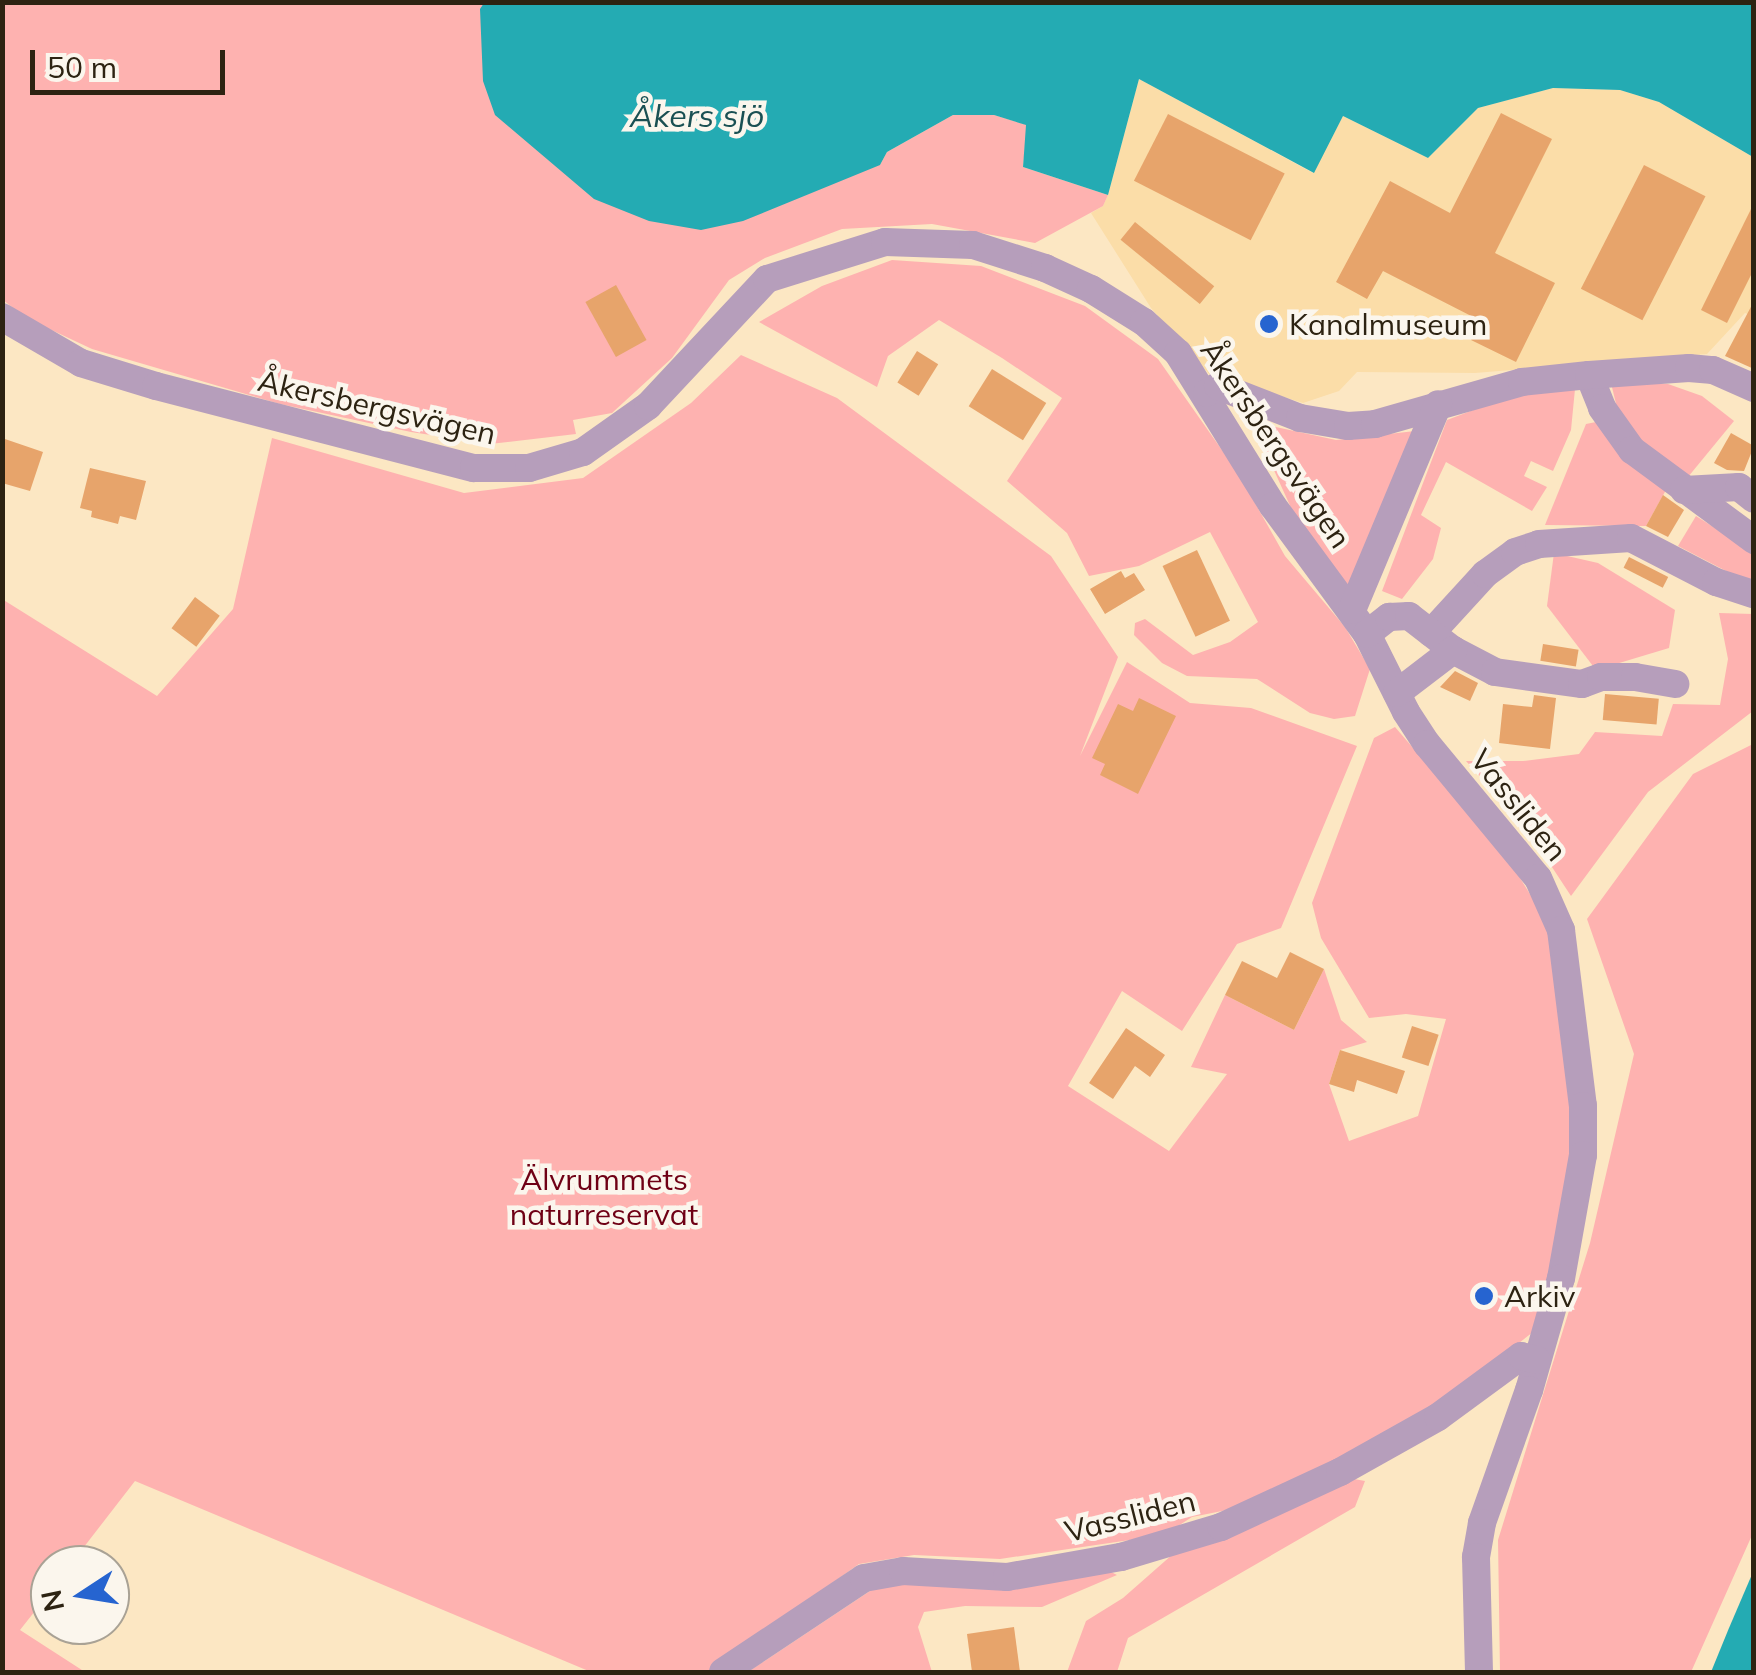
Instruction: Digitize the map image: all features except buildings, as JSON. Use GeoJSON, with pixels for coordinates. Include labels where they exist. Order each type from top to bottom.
{"type":"FeatureCollection","features":[{"type":"Feature","properties":{"kind":"street","name":"Åkersbergsvägen"},"geometry":{"type":"LineString","coordinates":[[2,317],[82,363],[156,386],[452,464],[529,468],[582,452],[615,433],[648,406],[767,279],[848,250],[923,241],[973,245],[1045,268],[1092,289],[1144,322],[1178,353],[1207,393],[1273,506],[1360,622],[1401,703]]}},
{"type":"Feature","properties":{"kind":"street"},"geometry":{"type":"LineString","coordinates":[[1207,393],[1218,386],[1300,418],[1348,426],[1375,424],[1522,382],[1589,375],[1689,368],[1713,370],[1754,388]]}},
{"type":"Feature","properties":{"kind":"street"},"geometry":{"type":"LineString","coordinates":[[1589,375],[1602,408],[1632,450],[1754,540]]}},
{"type":"Feature","properties":{"kind":"street","name":"Åkersbergsvägen"},"geometry":{"type":"LineString","coordinates":[[1360,622],[1438,404]]}},
{"type":"Feature","properties":{"kind":"street"},"geometry":{"type":"LineString","coordinates":[[1684,490],[1739,488],[1754,499]]}},
{"type":"Feature","properties":{"kind":"street"},"geometry":{"type":"LineString","coordinates":[[1401,703],[1486,574],[1515,552],[1538,544],[1631,538],[1716,582],[1754,594]]}},
{"type":"Feature","properties":{"kind":"street"},"geometry":{"type":"LineString","coordinates":[[1360,622],[1409,616],[1495,672],[1582,684],[1601,677],[1635,677],[1675,684]]}},
{"type":"Feature","properties":{"kind":"street","name":"Vassliden"},"geometry":{"type":"LineString","coordinates":[[1401,703],[1538,878],[1561,930],[1583,1106],[1583,1155],[1562,1278],[1482,1522],[1476,1557],[1479,1672]]}},
{"type":"Feature","properties":{"kind":"street","name":"Vassliden"},"geometry":{"type":"LineString","coordinates":[[723,1672],[864,1578],[903,1571],[1007,1577],[1121,1557],[1221,1527],[1340,1472],[1438,1417],[1520,1356],[1536,1360]]}},
{"type":"Feature","properties":{"kind":"shaded area"},"geometry":{"type":"Polygon","coordinates":[[[1139,79],[1313,173],[1343,116],[1428,158],[1478,108],[1553,88],[1620,90],[1659,102],[1753,157],[1753,316],[1745,313],[1707,354],[1475,373],[1357,372],[1339,391],[1303,403],[1209,374],[1151,308],[1091,213],[1103,206],[1108,195],[1139,79]]]}},
{"type":"Feature","properties":{"kind":"green space"},"geometry":{"type":"Polygon","coordinates":[[[2,3],[484,3],[880,165],[887,152],[953,115],[994,115],[1027,125],[1023,167],[1108,195],[1103,206],[1035,243],[932,224],[842,229],[765,258],[729,280],[672,358],[612,413],[573,420],[576,434],[490,444],[411,432],[280,404],[92,349],[26,318],[3,300],[2,3]]]}},
{"type":"Feature","properties":{"kind":"green space"},"geometry":{"type":"Polygon","coordinates":[[[892,260],[981,266],[1085,306],[1158,359],[1238,473],[1285,556],[1345,627],[1370,669],[1355,716],[1334,719],[1310,713],[1257,679],[1187,676],[1162,663],[1134,635],[1135,623],[1145,619],[1193,655],[1230,642],[1258,622],[1210,532],[1139,566],[1089,576],[1067,533],[1007,481],[1062,398],[1002,358],[939,320],[888,356],[877,387],[759,322],[822,286],[892,260]]]}},
{"type":"Feature","properties":{"kind":"green space","name":"Älvrummets naturreservat"},"geometry":{"type":"Polygon","coordinates":[[[741,355],[837,398],[1051,556],[1118,657],[1080,756],[1127,662],[1190,703],[1251,708],[1357,746],[1281,928],[1237,944],[1182,1031],[1122,991],[1068,1086],[1169,1151],[1227,1074],[1191,1067],[1225,995],[1294,1030],[1324,969],[1341,1020],[1367,1042],[1340,1050],[1329,1084],[1349,1141],[1418,1116],[1446,1019],[1406,1014],[1369,1018],[1321,938],[1312,903],[1374,738],[1395,727],[1507,857],[1546,920],[1568,1059],[1572,1155],[1550,1276],[1533,1332],[1468,1383],[1386,1434],[1247,1506],[1192,1517],[1164,1535],[1000,1559],[914,1555],[859,1564],[707,1672],[591,1672],[135,1481],[85,1545],[30,1545],[30,1617],[20,1630],[30,1636],[30,1645],[43,1645],[85,1672],[3,1672],[2,599],[157,696],[233,609],[272,438],[464,493],[583,478],[691,403],[741,355]]]}},
{"type":"Feature","properties":{"kind":"green space"},"geometry":{"type":"Polygon","coordinates":[[[1611,383],[1668,384],[1702,396],[1734,421],[1688,477],[1636,445],[1618,412],[1611,383]]]}},
{"type":"Feature","properties":{"kind":"green space"},"geometry":{"type":"Polygon","coordinates":[[[1575,389],[1571,430],[1553,471],[1531,461],[1524,476],[1547,487],[1532,511],[1446,462],[1421,515],[1441,528],[1433,559],[1402,599],[1382,591],[1447,420],[1510,396],[1575,389]]]}},
{"type":"Feature","properties":{"kind":"green space"},"geometry":{"type":"Polygon","coordinates":[[[1601,421],[1666,490],[1646,526],[1545,525],[1586,424],[1601,421]]]}},
{"type":"Feature","properties":{"kind":"green space"},"geometry":{"type":"Polygon","coordinates":[[[1252,422],[1336,440],[1415,431],[1350,590],[1292,510],[1252,422]]]}},
{"type":"Feature","properties":{"kind":"green space"},"geometry":{"type":"Polygon","coordinates":[[[1696,516],[1753,552],[1753,585],[1678,546],[1696,516]]]}},
{"type":"Feature","properties":{"kind":"green space"},"geometry":{"type":"Polygon","coordinates":[[[1554,553],[1598,563],[1675,610],[1669,648],[1596,670],[1547,606],[1554,553]]]}},
{"type":"Feature","properties":{"kind":"green space"},"geometry":{"type":"Polygon","coordinates":[[[1719,613],[1753,614],[1753,711],[1648,792],[1571,896],[1523,823],[1466,761],[1523,761],[1579,754],[1595,732],[1662,736],[1673,704],[1720,705],[1728,659],[1719,613]]]}},
{"type":"Feature","properties":{"kind":"green space"},"geometry":{"type":"Polygon","coordinates":[[[1753,744],[1753,1533],[1691,1672],[1500,1672],[1498,1540],[1590,1243],[1634,1054],[1587,919],[1693,774],[1753,744]]]}},
{"type":"Feature","properties":{"kind":"green space"},"geometry":{"type":"Polygon","coordinates":[[[1343,1477],[1365,1481],[1355,1507],[1128,1638],[1117,1672],[1067,1672],[1086,1621],[1123,1598],[1173,1554],[1343,1477]]]}},
{"type":"Feature","properties":{"kind":"green space"},"geometry":{"type":"Polygon","coordinates":[[[1105,1569],[1117,1575],[1042,1607],[965,1606],[924,1612],[918,1627],[932,1672],[748,1672],[879,1585],[1105,1569]]]}},
{"type":"Feature","properties":{"kind":"water","name":"Åkers sjö"},"geometry":{"type":"Polygon","coordinates":[[[484,3],[1753,3],[1753,157],[1659,102],[1620,90],[1553,88],[1478,108],[1428,158],[1343,116],[1314,173],[1139,79],[1108,195],[1023,167],[1026,125],[994,115],[953,115],[887,152],[880,165],[743,221],[701,230],[649,221],[594,199],[495,115],[483,81],[480,9],[484,3]]]}},
{"type":"Feature","properties":{"kind":"water"},"geometry":{"type":"Polygon","coordinates":[[[1753,1572],[1753,1672],[1711,1672],[1729,1628],[1753,1572]]]}},
{"type":"Feature","properties":{"kind":"place","name":"Kanalmuseum"},"geometry":{"type":"Point","coordinates":[1269,324]}},
{"type":"Feature","properties":{"kind":"place","name":"Arkiv"},"geometry":{"type":"Point","coordinates":[1484,1296]}}]}
